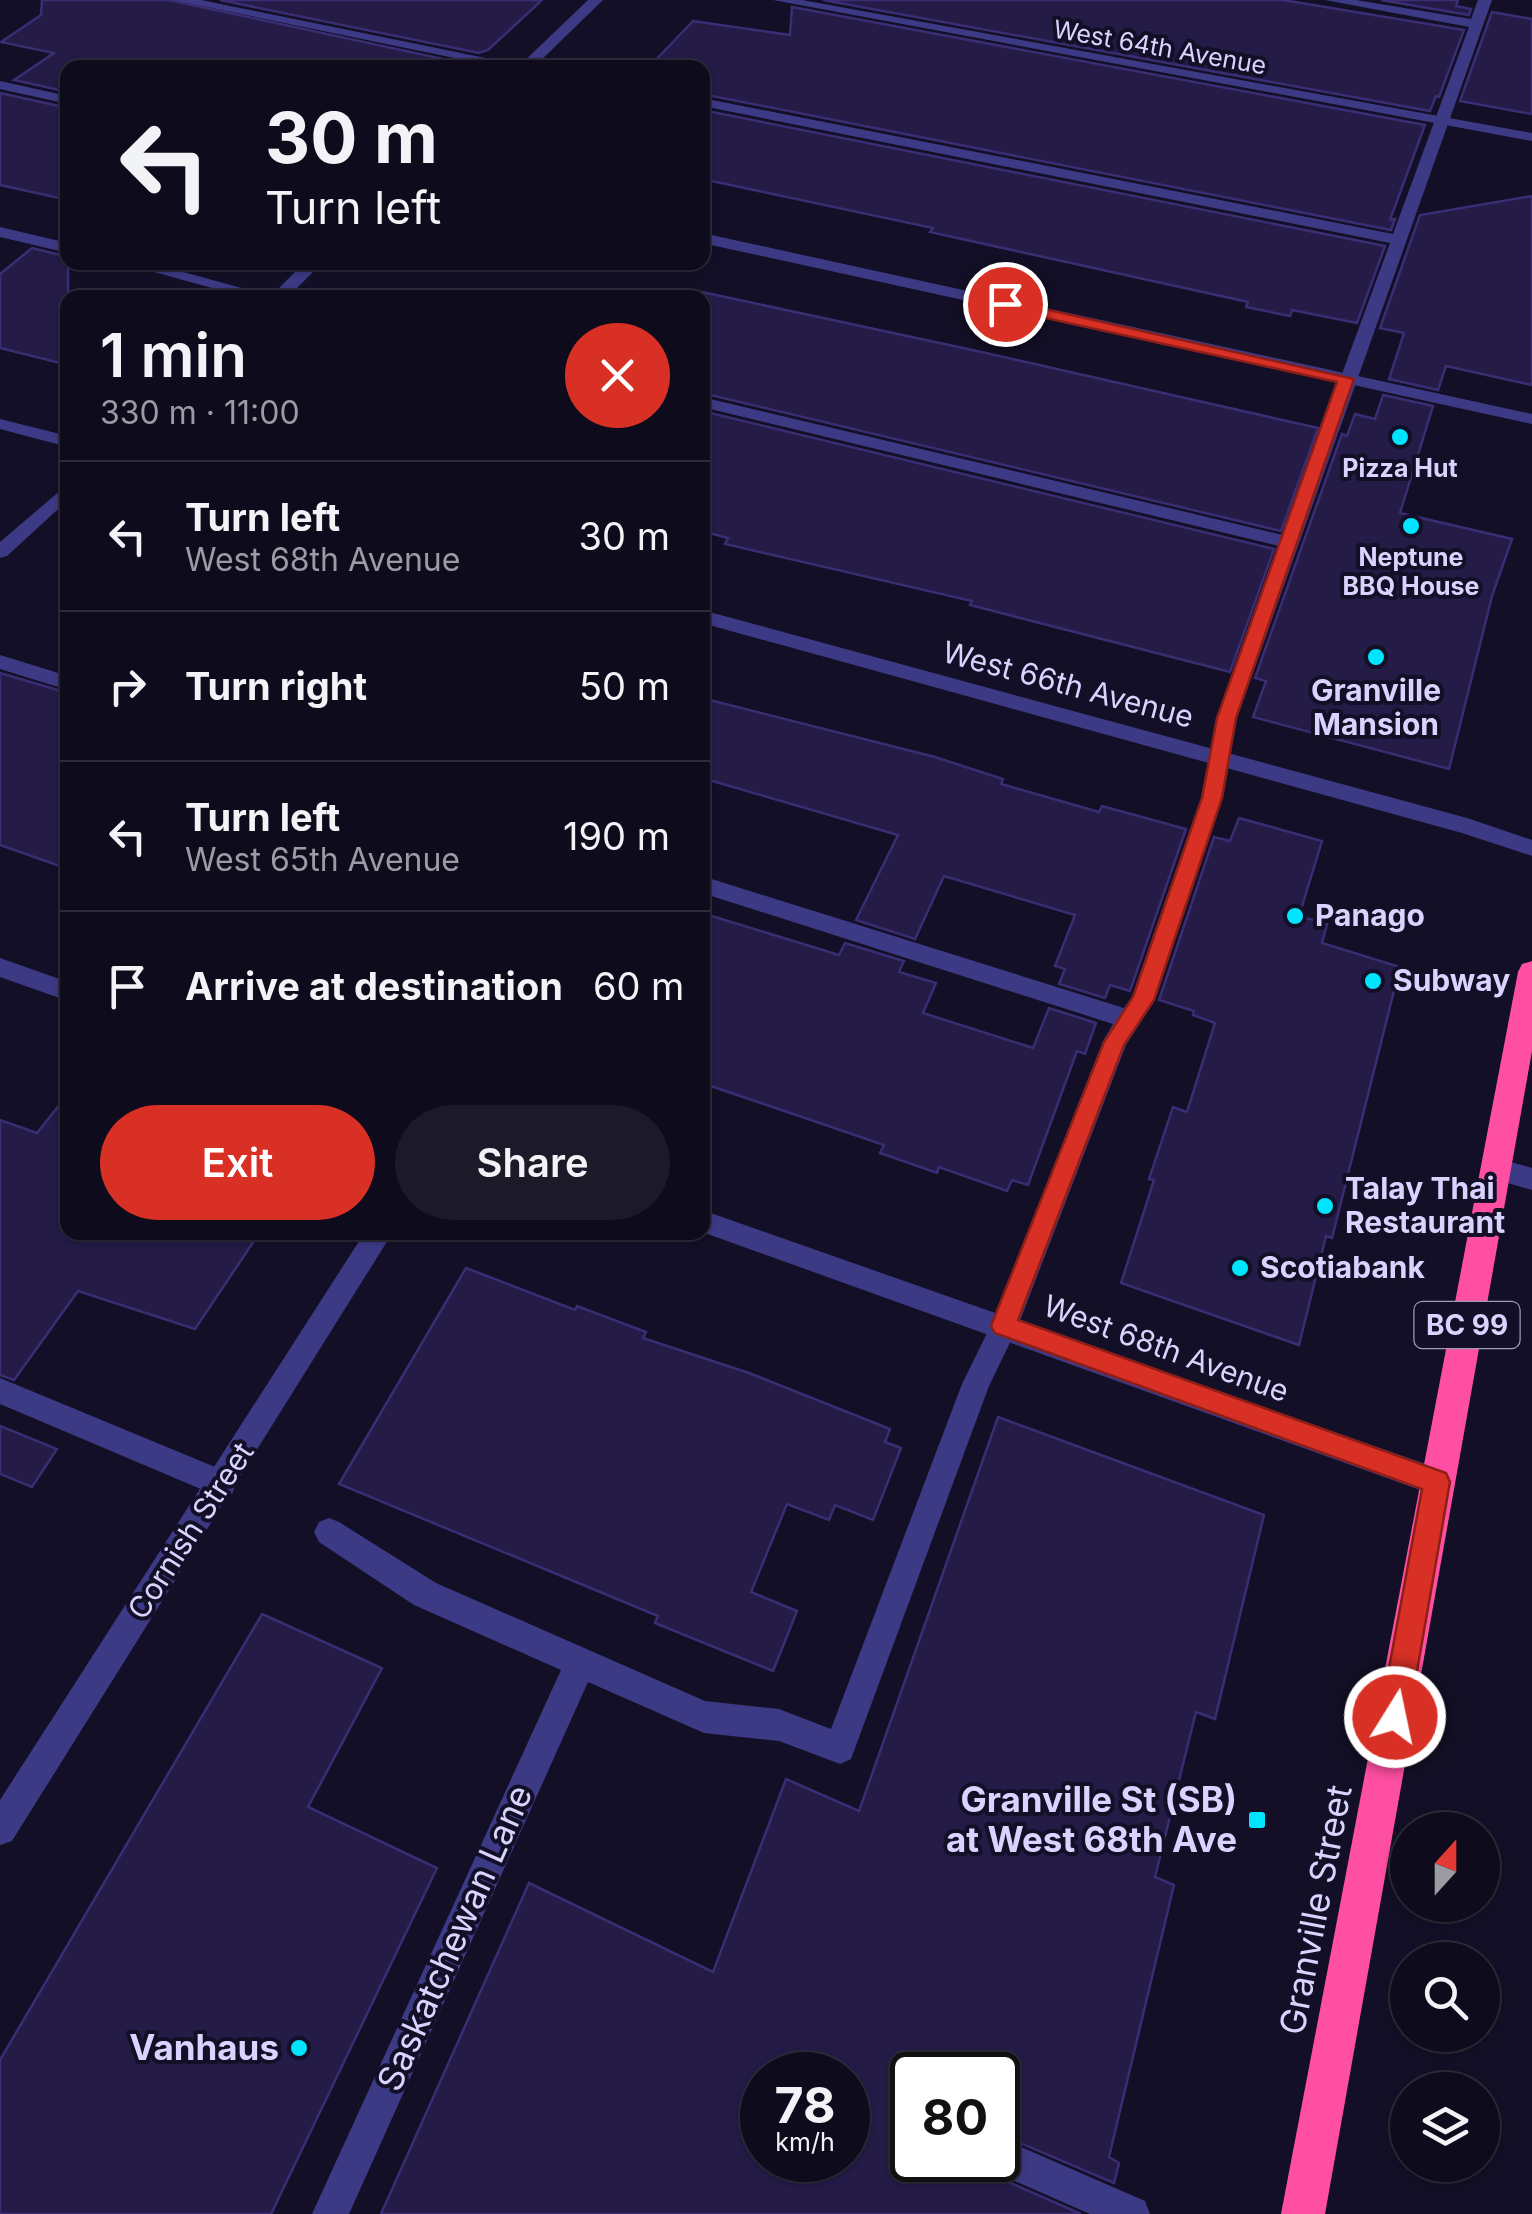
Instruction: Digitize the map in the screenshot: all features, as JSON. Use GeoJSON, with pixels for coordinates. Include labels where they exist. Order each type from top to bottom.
{"type":"FeatureCollection","features":[{"type":"Feature","properties":{"kind":"highway","name":"Granville Street"},"geometry":{"type":"LineString","coordinates":[[1303,2214],[1532,972]]}},
{"type":"Feature","properties":{"kind":"street"},"geometry":{"type":"LineString","coordinates":[[180,0],[489,60]]}},
{"type":"Feature","properties":{"kind":"street"},"geometry":{"type":"LineString","coordinates":[[532,60],[596,0]]}},
{"type":"Feature","properties":{"kind":"street","name":"West 64th Avenue"},"geometry":{"type":"LineString","coordinates":[[780,0],[1532,138]]}},
{"type":"Feature","properties":{"kind":"street"},"geometry":{"type":"LineString","coordinates":[[1332,0],[1477,24]]}},
{"type":"Feature","properties":{"kind":"street"},"geometry":{"type":"LineString","coordinates":[[329,1532],[425,1594],[704,1717],[779,1725],[840,1748],[976,1384],[1004,1326],[1115,1042],[1143,1000],[1193,853],[1220,758],[1226,718],[1485,0]]}},
{"type":"Feature","properties":{"kind":"street"},"geometry":{"type":"LineString","coordinates":[[0,85],[60,98]]}},
{"type":"Feature","properties":{"kind":"street"},"geometry":{"type":"LineString","coordinates":[[710,104],[1400,240]]}},
{"type":"Feature","properties":{"kind":"street"},"geometry":{"type":"LineString","coordinates":[[0,232],[60,246]]}},
{"type":"Feature","properties":{"kind":"street"},"geometry":{"type":"LineString","coordinates":[[710,240],[1532,419]]}},
{"type":"Feature","properties":{"kind":"street"},"geometry":{"type":"LineString","coordinates":[[159,270],[240,290]]}},
{"type":"Feature","properties":{"kind":"street"},"geometry":{"type":"LineString","coordinates":[[282,290],[306,270]]}},
{"type":"Feature","properties":{"kind":"street"},"geometry":{"type":"LineString","coordinates":[[710,404],[1288,542]]}},
{"type":"Feature","properties":{"kind":"street"},"geometry":{"type":"LineString","coordinates":[[0,424],[60,440]]}},
{"type":"Feature","properties":{"kind":"street"},"geometry":{"type":"LineString","coordinates":[[0,552],[60,497]]}},
{"type":"Feature","properties":{"kind":"street","name":"West 66th Avenue"},"geometry":{"type":"LineString","coordinates":[[710,618],[1467,826],[1532,848]]}},
{"type":"Feature","properties":{"kind":"street"},"geometry":{"type":"LineString","coordinates":[[0,662],[60,681]]}},
{"type":"Feature","properties":{"kind":"street"},"geometry":{"type":"LineString","coordinates":[[710,887],[1132,1020]]}},
{"type":"Feature","properties":{"kind":"street"},"geometry":{"type":"LineString","coordinates":[[0,967],[60,989]]}},
{"type":"Feature","properties":{"kind":"street"},"geometry":{"type":"LineString","coordinates":[[1496,1168],[1532,1180]]}},
{"type":"Feature","properties":{"kind":"street","name":"West 68th Avenue"},"geometry":{"type":"LineString","coordinates":[[710,1224],[1437,1482]]}},
{"type":"Feature","properties":{"kind":"street","name":"Cornish Street"},"geometry":{"type":"LineString","coordinates":[[0,1829],[375,1240]]}},
{"type":"Feature","properties":{"kind":"street"},"geometry":{"type":"LineString","coordinates":[[0,1390],[222,1484]]}},
{"type":"Feature","properties":{"kind":"street","name":"Saskatchewan Lane"},"geometry":{"type":"LineString","coordinates":[[330,2214],[581,1662]]}},
{"type":"Feature","properties":{"kind":"street"},"geometry":{"type":"LineString","coordinates":[[1020,2164],[1132,2214]]}},
{"type":"Feature","properties":{"kind":"building"},"geometry":{"type":"Polygon","coordinates":[[[42,0],[169,0],[447,60],[60,60],[60,90],[14,80],[54,53],[1,42],[41,15],[42,0]]]}},
{"type":"Feature","properties":{"kind":"building"},"geometry":{"type":"Polygon","coordinates":[[[220,0],[542,0],[488,50],[479,53],[220,0]]]}},
{"type":"Feature","properties":{"kind":"building"},"geometry":{"type":"Polygon","coordinates":[[[823,0],[1283,0],[1464,30],[1430,111],[823,0]]]}},
{"type":"Feature","properties":{"kind":"building"},"geometry":{"type":"Polygon","coordinates":[[[1381,0],[1458,0],[1456,6],[1471,9],[1469,15],[1381,0]]]}},
{"type":"Feature","properties":{"kind":"building"},"geometry":{"type":"Polygon","coordinates":[[[792,7],[1425,125],[1390,220],[1395,219],[1391,230],[710,96],[710,60],[656,60],[693,21],[790,35],[792,7]]]}},
{"type":"Feature","properties":{"kind":"building"},"geometry":{"type":"Polygon","coordinates":[[[1492,12],[1532,19],[1532,114],[1460,101],[1492,12]]]}},
{"type":"Feature","properties":{"kind":"building"},"geometry":{"type":"Polygon","coordinates":[[[0,93],[60,106],[60,198],[0,185],[0,93]]]}},
{"type":"Feature","properties":{"kind":"building"},"geometry":{"type":"Polygon","coordinates":[[[710,112],[1385,246],[1357,323],[1292,310],[1290,316],[1246,307],[1248,302],[930,232],[933,228],[710,181],[710,112]]]}},
{"type":"Feature","properties":{"kind":"building"},"geometry":{"type":"Polygon","coordinates":[[[1532,196],[1532,385],[1446,366],[1438,390],[1389,379],[1404,333],[1380,328],[1420,215],[1532,196]]]}},
{"type":"Feature","properties":{"kind":"building"},"geometry":{"type":"Polygon","coordinates":[[[32,248],[60,255],[60,270],[68,270],[68,290],[60,290],[60,363],[0,348],[0,274],[32,248]]]}},
{"type":"Feature","properties":{"kind":"building"},"geometry":{"type":"Polygon","coordinates":[[[710,294],[1318,428],[1281,531],[710,395],[710,294]]]}},
{"type":"Feature","properties":{"kind":"building","name":"Granville Mansion"},"geometry":{"type":"Polygon","coordinates":[[[1383,395],[1433,406],[1400,513],[1512,539],[1492,596],[1449,769],[1253,717],[1266,681],[1255,678],[1342,434],[1347,436],[1355,414],[1375,419],[1383,395]]]}},
{"type":"Feature","properties":{"kind":"building"},"geometry":{"type":"Polygon","coordinates":[[[710,413],[1274,549],[1230,672],[970,605],[972,601],[725,544],[728,538],[710,533],[710,413]]]}},
{"type":"Feature","properties":{"kind":"building"},"geometry":{"type":"Polygon","coordinates":[[[0,673],[60,691],[60,866],[0,845],[0,673]]]}},
{"type":"Feature","properties":{"kind":"building"},"geometry":{"type":"Polygon","coordinates":[[[710,700],[935,757],[1003,779],[1001,784],[1099,812],[1102,806],[1186,829],[1130,991],[1110,985],[1105,998],[1059,984],[1065,969],[1055,966],[1075,915],[944,876],[915,939],[856,920],[898,835],[710,780],[710,700]]]}},
{"type":"Feature","properties":{"kind":"building"},"geometry":{"type":"Polygon","coordinates":[[[1239,818],[1322,841],[1299,916],[1327,924],[1322,943],[1400,967],[1332,1238],[1326,1236],[1299,1345],[1121,1283],[1173,1107],[1187,1112],[1215,1023],[1193,1015],[1194,1011],[1159,1000],[1214,837],[1230,841],[1239,818]]]}},
{"type":"Feature","properties":{"kind":"building"},"geometry":{"type":"Polygon","coordinates":[[[710,915],[839,955],[845,943],[904,961],[899,972],[936,983],[923,1013],[1033,1048],[1049,1008],[1096,1023],[1085,1054],[1077,1051],[1028,1185],[1012,1180],[1007,1191],[939,1167],[937,1173],[880,1153],[884,1145],[710,1086],[710,915]]]}},
{"type":"Feature","properties":{"kind":"building"},"geometry":{"type":"Polygon","coordinates":[[[60,1104],[60,1240],[255,1240],[195,1329],[78,1291],[14,1380],[0,1375],[0,1120],[37,1133],[60,1104]]]}},
{"type":"Feature","properties":{"kind":"building"},"geometry":{"type":"Polygon","coordinates":[[[466,1268],[575,1310],[577,1306],[646,1332],[643,1338],[749,1373],[890,1429],[885,1442],[901,1448],[873,1520],[835,1505],[829,1520],[787,1504],[751,1592],[797,1611],[773,1671],[655,1623],[658,1616],[339,1484],[466,1268]]]}},
{"type":"Feature","properties":{"kind":"building"},"geometry":{"type":"Polygon","coordinates":[[[998,1417],[1264,1515],[1215,1719],[1196,1712],[1155,1877],[1174,1885],[1109,2157],[1119,2163],[1114,2183],[1020,2143],[1020,2052],[890,2052],[890,2182],[1008,2182],[1081,2214],[381,2214],[529,1883],[713,1972],[786,1779],[859,1811],[998,1417]]]}},
{"type":"Feature","properties":{"kind":"building"},"geometry":{"type":"Polygon","coordinates":[[[0,1426],[57,1449],[32,1487],[0,1474],[0,1426]]]}},
{"type":"Feature","properties":{"kind":"building"},"geometry":{"type":"Polygon","coordinates":[[[262,1614],[382,1668],[308,1807],[437,1868],[271,2214],[0,2214],[0,2060],[262,1614]]]}},
{"type":"Feature","properties":{"kind":"place","name":"Pizza Hut"},"geometry":{"type":"Point","coordinates":[1400,437]}},
{"type":"Feature","properties":{"kind":"place","name":"Neptune BBQ House"},"geometry":{"type":"Point","coordinates":[1411,526]}},
{"type":"Feature","properties":{"kind":"place","name":"Granville Mansion"},"geometry":{"type":"Point","coordinates":[1376,657]}},
{"type":"Feature","properties":{"kind":"place","name":"Panago"},"geometry":{"type":"Point","coordinates":[1295,916]}},
{"type":"Feature","properties":{"kind":"place","name":"Subway"},"geometry":{"type":"Point","coordinates":[1373,981]}},
{"type":"Feature","properties":{"kind":"place","name":"Talay Thai Restaurant"},"geometry":{"type":"Point","coordinates":[1325,1206]}},
{"type":"Feature","properties":{"kind":"place","name":"Scotiabank"},"geometry":{"type":"Point","coordinates":[1240,1268]}},
{"type":"Feature","properties":{"kind":"place","name":"Granville St (SB) at West 68th Ave"},"geometry":{"type":"Point","coordinates":[1257,1820]}},
{"type":"Feature","properties":{"kind":"place","name":"Vanhaus"},"geometry":{"type":"Point","coordinates":[299,2048]}},
{"type":"Feature","properties":{"kind":"route"},"geometry":{"type":"LineString","coordinates":[[1005,304],[1346,379],[1226,718],[1212,798],[1143,1000],[1115,1042],[1004,1326],[1437,1482],[1395,1717]]}}]}
